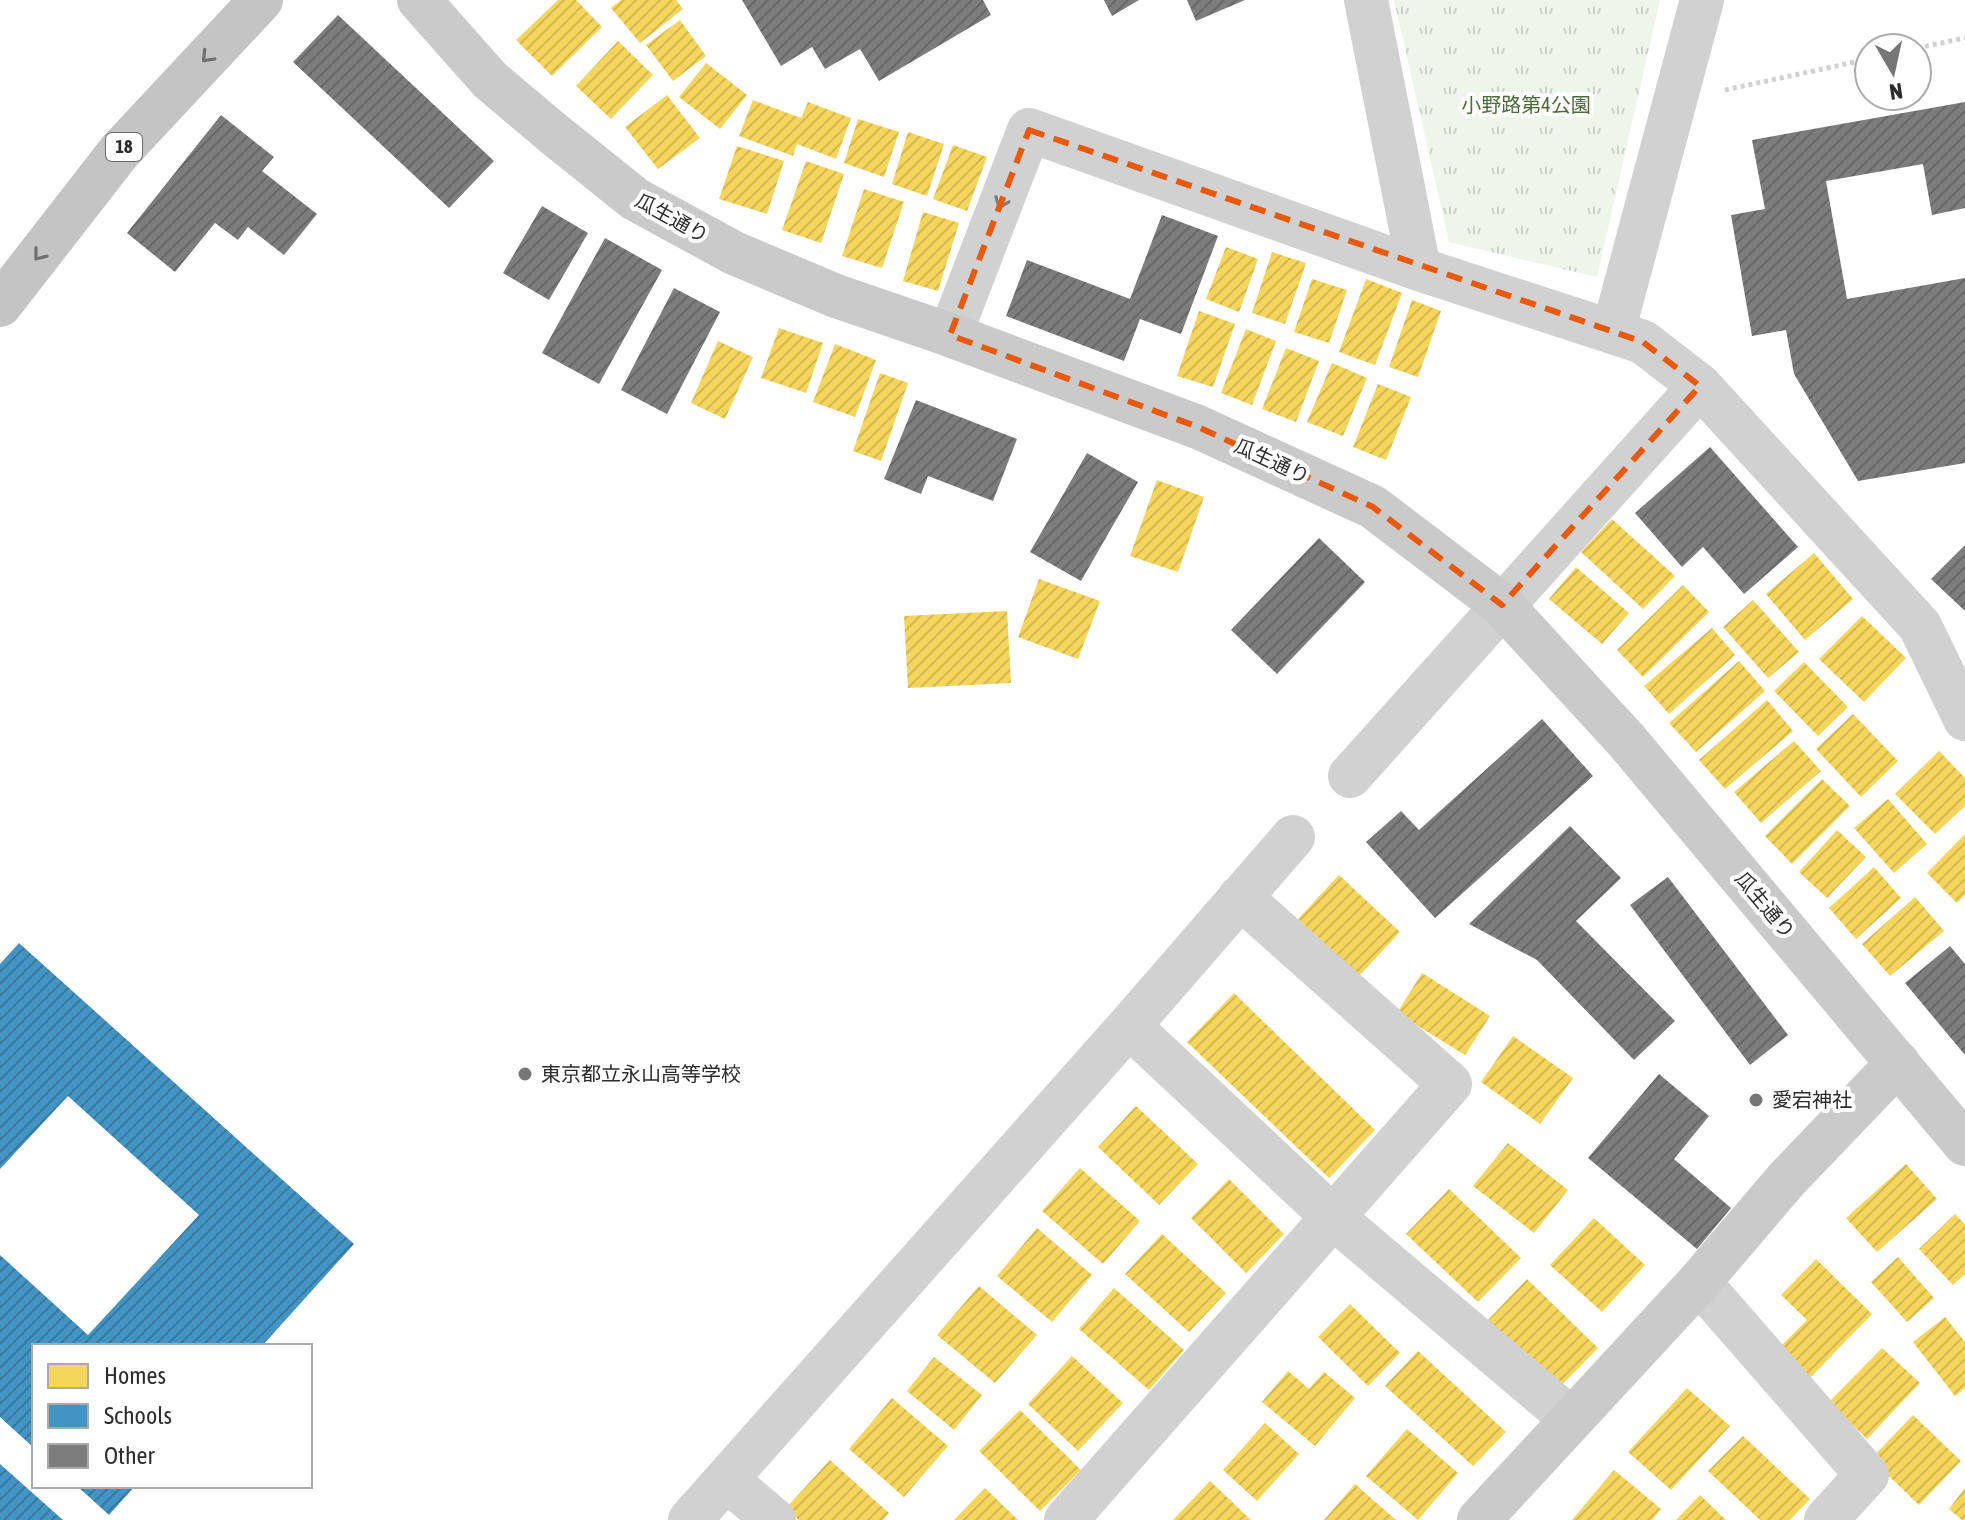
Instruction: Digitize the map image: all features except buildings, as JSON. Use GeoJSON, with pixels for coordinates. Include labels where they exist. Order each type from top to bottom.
{"type":"FeatureCollection","features":[{"type":"Feature","properties":{"kind":"main road","name":"18"},"geometry":{"type":"LineString","coordinates":[[0,305],[119,152],[261,0]]}},
{"type":"Feature","properties":{"kind":"street","name":"瓜生通り"},"geometry":{"type":"LineString","coordinates":[[419,0],[490,80],[635,199],[734,253],[836,296],[1198,427],[1373,507],[1502,605],[1626,740],[1965,1144]]}},
{"type":"Feature","properties":{"kind":"street"},"geometry":{"type":"LineString","coordinates":[[1366,0],[1419,269]]}},
{"type":"Feature","properties":{"kind":"street"},"geometry":{"type":"LineString","coordinates":[[1613,332],[1702,0]]}},
{"type":"Feature","properties":{"kind":"street"},"geometry":{"type":"LineString","coordinates":[[950,335],[1029,130],[1419,269],[1643,342],[1700,386],[1920,626],[1965,719]]}},
{"type":"Feature","properties":{"kind":"street"},"geometry":{"type":"LineString","coordinates":[[1350,776],[1700,386]]}},
{"type":"Feature","properties":{"kind":"street"},"geometry":{"type":"LineString","coordinates":[[690,1520],[1293,837]]}},
{"type":"Feature","properties":{"kind":"street"},"geometry":{"type":"LineString","coordinates":[[1066,1520],[1450,1084],[1240,897]]}},
{"type":"Feature","properties":{"kind":"street"},"geometry":{"type":"LineString","coordinates":[[1129,1026],[1334,1218],[1570,1418]]}},
{"type":"Feature","properties":{"kind":"street"},"geometry":{"type":"LineString","coordinates":[[1479,1520],[1570,1418],[1699,1282],[1786,1180],[1898,1063]]}},
{"type":"Feature","properties":{"kind":"street"},"geometry":{"type":"LineString","coordinates":[[1699,1282],[1867,1475],[1826,1520]]}},
{"type":"Feature","properties":{"kind":"street"},"geometry":{"type":"LineString","coordinates":[[727,1480],[774,1520]]}},
{"type":"Feature","properties":{"kind":"path"},"geometry":{"type":"LineString","coordinates":[[1933,45],[1965,38]]}},
{"type":"Feature","properties":{"kind":"path"},"geometry":{"type":"LineString","coordinates":[[1724,91],[1853,63]]}},
{"type":"Feature","properties":{"kind":"highlighted area"},"geometry":{"type":"Polygon","coordinates":[[[1029,130],[1643,342],[1700,386],[1502,605],[1373,507],[1198,427],[950,335],[1029,130]]]}},
{"type":"Feature","properties":{"kind":"green space","name":"小野路第4公園"},"geometry":{"type":"Polygon","coordinates":[[[1394,0],[1660,0],[1597,277],[1449,242],[1394,0]]]}},
{"type":"Feature","properties":{"kind":"place","name":"東京都立永山高等学校"},"geometry":{"type":"Point","coordinates":[525,1074]}},
{"type":"Feature","properties":{"kind":"place","name":"愛宕神社"},"geometry":{"type":"Point","coordinates":[1756,1100]}}]}
